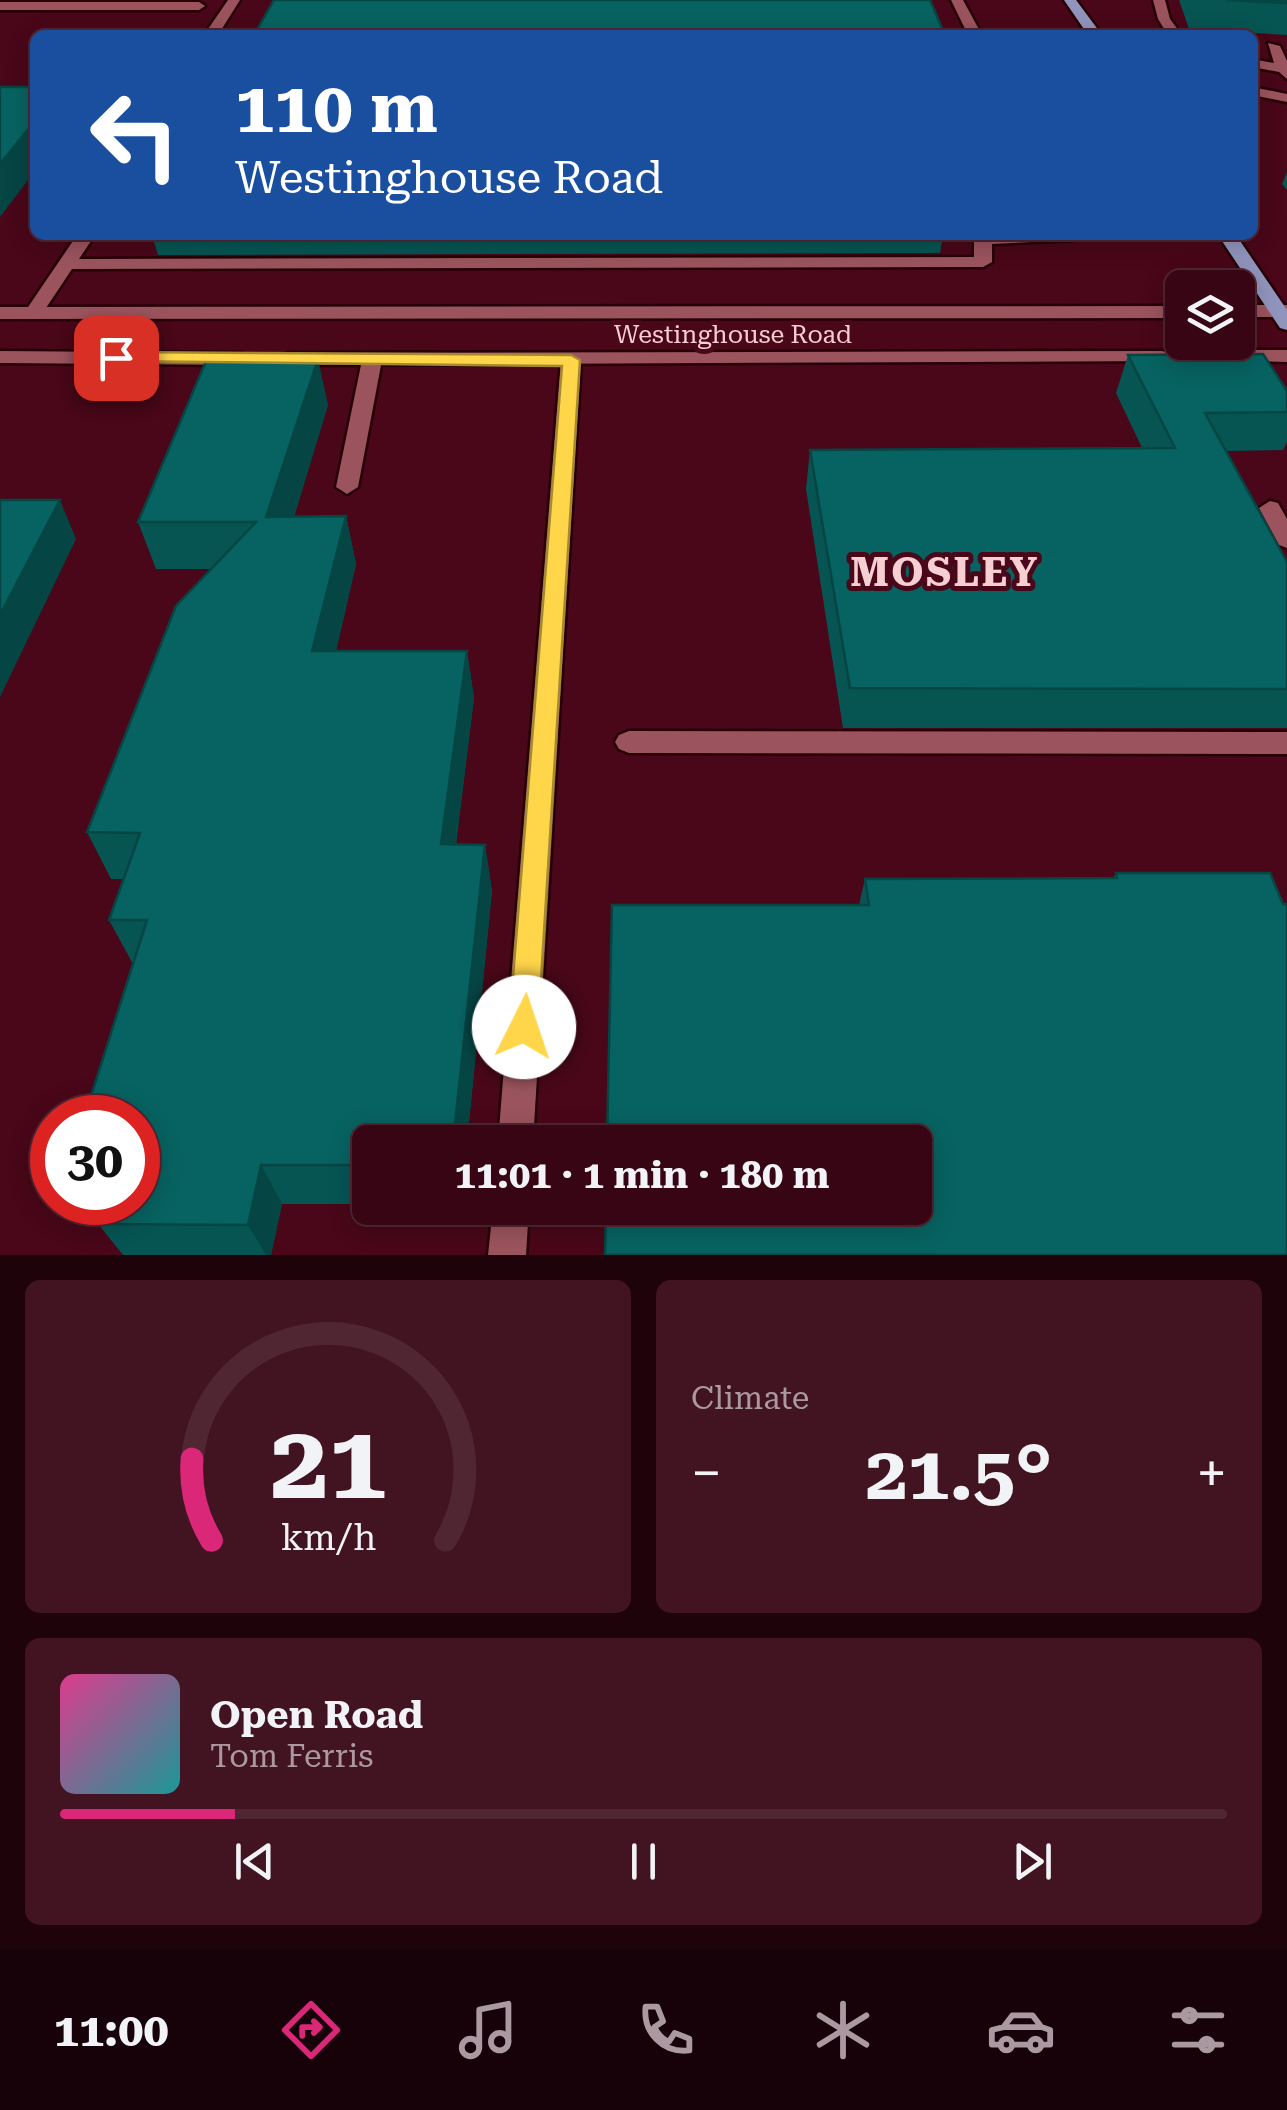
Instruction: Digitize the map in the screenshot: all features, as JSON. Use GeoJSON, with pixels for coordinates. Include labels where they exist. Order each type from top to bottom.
{"type":"FeatureCollection","features":[{"type":"Feature","properties":{"kind":"main road"},"geometry":{"type":"LineString","coordinates":[[1070,0],[1091,30]]}},
{"type":"Feature","properties":{"kind":"main road"},"geometry":{"type":"LineString","coordinates":[[1231,240],[1284,315]]}},
{"type":"Feature","properties":{"kind":"street"},"geometry":{"type":"LineString","coordinates":[[217,30],[234,0]]}},
{"type":"Feature","properties":{"kind":"street"},"geometry":{"type":"LineString","coordinates":[[957,0],[972,30]]}},
{"type":"Feature","properties":{"kind":"street"},"geometry":{"type":"LineString","coordinates":[[1160,0],[1164,19],[1172,30]]}},
{"type":"Feature","properties":{"kind":"street"},"geometry":{"type":"LineString","coordinates":[[0,6],[199,6]]}},
{"type":"Feature","properties":{"kind":"street"},"geometry":{"type":"LineString","coordinates":[[1273,46],[1285,72]]}},
{"type":"Feature","properties":{"kind":"street"},"geometry":{"type":"LineString","coordinates":[[1258,65],[1285,72]]}},
{"type":"Feature","properties":{"kind":"street"},"geometry":{"type":"LineString","coordinates":[[1258,92],[1287,98]]}},
{"type":"Feature","properties":{"kind":"street"},"geometry":{"type":"LineString","coordinates":[[16,339],[82,240]]}},
{"type":"Feature","properties":{"kind":"street"},"geometry":{"type":"LineString","coordinates":[[65,264],[983,262],[983,240]]}},
{"type":"Feature","properties":{"kind":"street","name":"Westinghouse Road"},"geometry":{"type":"LineString","coordinates":[[16,339],[1165,312]]}},
{"type":"Feature","properties":{"kind":"street"},"geometry":{"type":"LineString","coordinates":[[1255,312],[1284,315]]}},
{"type":"Feature","properties":{"kind":"street","name":"Westinghouse Road"},"geometry":{"type":"LineString","coordinates":[[0,313],[16,339]]}},
{"type":"Feature","properties":{"kind":"street","name":"Westinghouse Road"},"geometry":{"type":"LineString","coordinates":[[16,339],[372,360],[1287,356]]}},
{"type":"Feature","properties":{"kind":"street"},"geometry":{"type":"LineString","coordinates":[[347,487],[372,360]]}},
{"type":"Feature","properties":{"kind":"street"},"geometry":{"type":"LineString","coordinates":[[516,1125],[571,360]]}},
{"type":"Feature","properties":{"kind":"street"},"geometry":{"type":"LineString","coordinates":[[1270,508],[1287,540]]}},
{"type":"Feature","properties":{"kind":"street"},"geometry":{"type":"LineString","coordinates":[[628,742],[1287,743]]}},
{"type":"Feature","properties":{"kind":"street"},"geometry":{"type":"LineString","coordinates":[[507,1255],[510,1225]]}},
{"type":"Feature","properties":{"kind":"building"},"geometry":{"type":"Polygon","coordinates":[[[274,0],[930,0],[943,30],[257,30],[274,0]]]}},
{"type":"Feature","properties":{"kind":"building"},"geometry":{"type":"Polygon","coordinates":[[[1227,0],[1287,0],[1287,3],[1227,0]]]}},
{"type":"Feature","properties":{"kind":"building"},"geometry":{"type":"Polygon","coordinates":[[[0,87],[30,87],[30,127],[0,164],[0,87]]]}},
{"type":"Feature","properties":{"kind":"building"},"geometry":{"type":"Polygon","coordinates":[[[209,354],[297,354],[295,359],[318,359],[266,517],[346,516],[312,651],[467,651],[441,844],[485,845],[455,1125],[352,1125],[352,1165],[261,1165],[248,1225],[160,1224],[160,1095],[91,1095],[147,920],[109,920],[140,833],[87,832],[176,606],[256,522],[138,522],[209,354]]]}},
{"type":"Feature","properties":{"kind":"building"},"geometry":{"type":"Polygon","coordinates":[[[1255,354],[1263,354],[1287,391],[1287,412],[1205,413],[1287,562],[1287,689],[850,688],[810,450],[1175,448],[1128,355],[1165,355],[1165,360],[1255,360],[1255,354]]]}},
{"type":"Feature","properties":{"kind":"building"},"geometry":{"type":"Polygon","coordinates":[[[0,500],[60,500],[0,615],[0,500]]]}},
{"type":"Feature","properties":{"kind":"building"},"geometry":{"type":"Polygon","coordinates":[[[1116,873],[1270,873],[1283,904],[1287,904],[1287,1255],[605,1255],[606,1225],[932,1225],[932,1125],[607,1125],[612,905],[869,905],[865,879],[1117,878],[1116,873]]]}},
{"type":"Feature","properties":{"kind":"district","name":"MOSLEY"},"geometry":{"type":"Point","coordinates":[945,572]}},
{"type":"Feature","properties":{"kind":"route"},"geometry":{"type":"LineString","coordinates":[[116,358],[571,360],[524,1027]]}}]}
